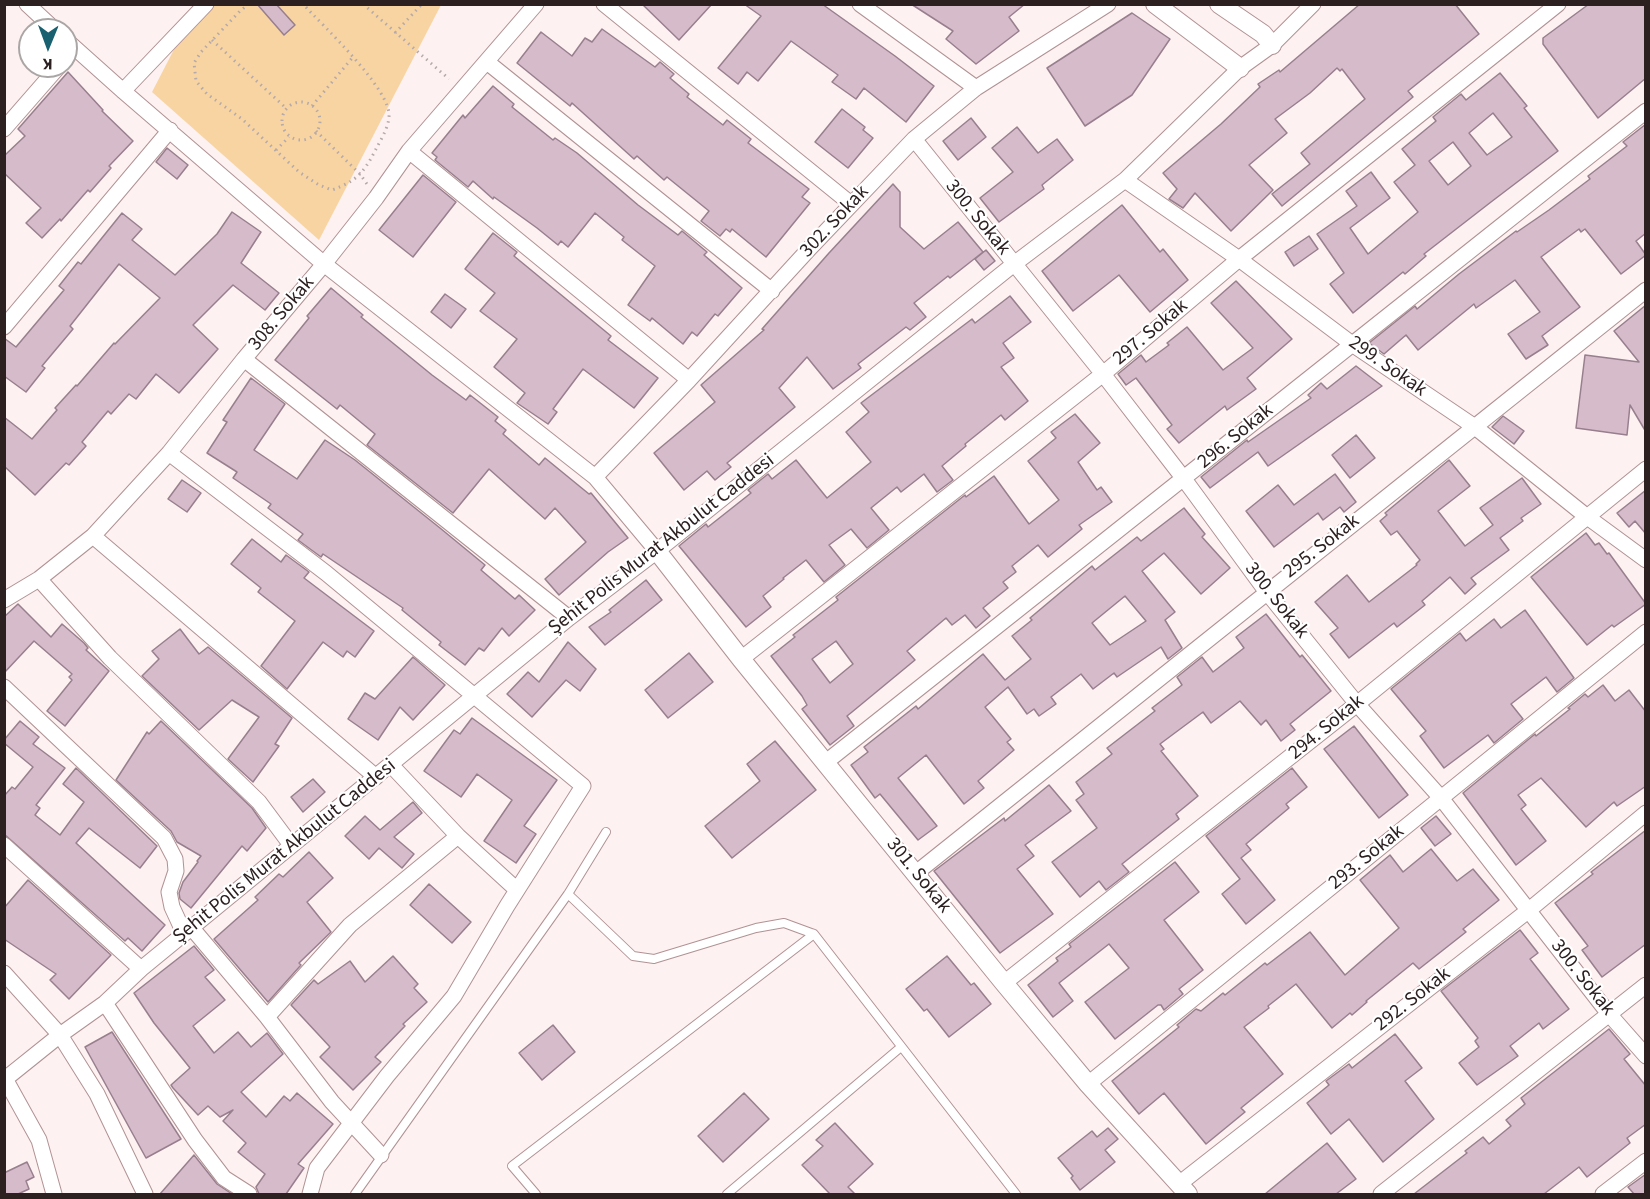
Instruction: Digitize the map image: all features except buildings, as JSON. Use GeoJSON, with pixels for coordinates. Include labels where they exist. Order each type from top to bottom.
{"type":"FeatureCollection","features":[{"type":"Feature","properties":{"kind":"street"},"geometry":{"type":"LineString","coordinates":[[27,4],[42,18]]}},
{"type":"Feature","properties":{"kind":"street"},"geometry":{"type":"LineString","coordinates":[[123,91],[206,4]]}},
{"type":"Feature","properties":{"kind":"street","name":"308. Sokak"},"geometry":{"type":"LineString","coordinates":[[4,600],[39,579],[93,536],[169,453],[324,264],[376,198],[409,151],[536,4]]}},
{"type":"Feature","properties":{"kind":"street"},"geometry":{"type":"LineString","coordinates":[[604,4],[851,204]]}},
{"type":"Feature","properties":{"kind":"street"},"geometry":{"type":"LineString","coordinates":[[860,4],[976,88]]}},
{"type":"Feature","properties":{"kind":"street","name":"302. Sokak"},"geometry":{"type":"LineString","coordinates":[[595,477],[914,139],[976,88],[1108,4]]}},
{"type":"Feature","properties":{"kind":"street"},"geometry":{"type":"LineString","coordinates":[[1155,4],[1240,68]]}},
{"type":"Feature","properties":{"kind":"street"},"geometry":{"type":"LineString","coordinates":[[1219,4],[1263,34],[1272,45]]}},
{"type":"Feature","properties":{"kind":"street","name":"Şehit Polis Murat Akbulut Caddesi"},"geometry":{"type":"LineString","coordinates":[[5,1078],[105,1003],[188,930],[569,618],[657,551],[1014,264],[1125,180],[1240,68],[1272,45],[1313,4]]}},
{"type":"Feature","properties":{"kind":"street","name":"297. Sokak"},"geometry":{"type":"LineString","coordinates":[[741,659],[1103,374],[1239,259],[1558,4]]}},
{"type":"Feature","properties":{"kind":"street"},"geometry":{"type":"LineString","coordinates":[[78,55],[170,130],[324,264],[595,477],[657,551]]}},
{"type":"Feature","properties":{"kind":"street"},"geometry":{"type":"LineString","coordinates":[[487,62],[772,291]]}},
{"type":"Feature","properties":{"kind":"street"},"geometry":{"type":"LineString","coordinates":[[4,129],[49,78]]}},
{"type":"Feature","properties":{"kind":"street","name":"296. Sokak"},"geometry":{"type":"LineString","coordinates":[[826,762],[1646,111]]}},
{"type":"Feature","properties":{"kind":"street"},"geometry":{"type":"LineString","coordinates":[[4,327],[170,130]]}},
{"type":"Feature","properties":{"kind":"street","name":"300. Sokak"},"geometry":{"type":"LineString","coordinates":[[914,139],[1103,374],[1266,591],[1357,704],[1441,798],[1609,1014],[1646,1056]]}},
{"type":"Feature","properties":{"kind":"street"},"geometry":{"type":"LineString","coordinates":[[409,151],[689,380]]}},
{"type":"Feature","properties":{"kind":"street","name":"299. Sokak"},"geometry":{"type":"LineString","coordinates":[[1125,180],[1239,259],[1352,344],[1475,427],[1586,516],[1646,560]]}},
{"type":"Feature","properties":{"kind":"street","name":"295. Sokak"},"geometry":{"type":"LineString","coordinates":[[916,873],[1266,591],[1646,290]]}},
{"type":"Feature","properties":{"kind":"street"},"geometry":{"type":"LineString","coordinates":[[244,359],[569,618]]}},
{"type":"Feature","properties":{"kind":"street"},"geometry":{"type":"LineString","coordinates":[[169,453],[326,573],[583,786],[517,890],[454,996],[387,1076],[317,1168],[310,1194]]}},
{"type":"Feature","properties":{"kind":"street","name":"294. Sokak"},"geometry":{"type":"LineString","coordinates":[[1004,983],[1357,704],[1646,469]]}},
{"type":"Feature","properties":{"kind":"street"},"geometry":{"type":"LineString","coordinates":[[93,536],[376,777]]}},
{"type":"Feature","properties":{"kind":"street","name":"301. Sokak"},"geometry":{"type":"LineString","coordinates":[[657,551],[741,659],[1004,983],[1088,1084],[1183,1189]]}},
{"type":"Feature","properties":{"kind":"street"},"geometry":{"type":"LineString","coordinates":[[39,579],[110,658],[259,802],[291,845]]}},
{"type":"Feature","properties":{"kind":"street","name":"293. Sokak"},"geometry":{"type":"LineString","coordinates":[[1088,1084],[1646,632]]}},
{"type":"Feature","properties":{"kind":"street"},"geometry":{"type":"LineString","coordinates":[[4,687],[164,838],[175,859],[176,871],[169,892],[172,908],[188,930],[267,1017],[332,1102],[381,1155]]}},
{"type":"Feature","properties":{"kind":"street"},"geometry":{"type":"LineString","coordinates":[[391,765],[458,836],[517,890]]}},
{"type":"Feature","properties":{"kind":"street","name":"292. Sokak"},"geometry":{"type":"LineString","coordinates":[[1183,1189],[1646,813]]}},
{"type":"Feature","properties":{"kind":"street"},"geometry":{"type":"LineString","coordinates":[[267,1017],[350,925],[458,836]]}},
{"type":"Feature","properties":{"kind":"street"},"geometry":{"type":"LineString","coordinates":[[4,845],[141,969]]}},
{"type":"Feature","properties":{"kind":"street"},"geometry":{"type":"LineString","coordinates":[[4,973],[60,1035],[97,1094],[145,1194]]}},
{"type":"Feature","properties":{"kind":"street"},"geometry":{"type":"LineString","coordinates":[[1382,1194],[1646,985]]}},
{"type":"Feature","properties":{"kind":"street"},"geometry":{"type":"LineString","coordinates":[[105,1003],[224,1178],[249,1194]]}},
{"type":"Feature","properties":{"kind":"street"},"geometry":{"type":"LineString","coordinates":[[5,1078],[39,1140],[54,1194]]}},
{"type":"Feature","properties":{"kind":"street"},"geometry":{"type":"LineString","coordinates":[[1603,1194],[1646,1161]]}},
{"type":"Feature","properties":{"kind":"lane"},"geometry":{"type":"LineString","coordinates":[[355,1194],[568,894],[606,832]]}},
{"type":"Feature","properties":{"kind":"lane"},"geometry":{"type":"LineString","coordinates":[[568,894],[633,956],[654,958],[756,928],[784,923],[814,934],[1016,1194]]}},
{"type":"Feature","properties":{"kind":"lane"},"geometry":{"type":"LineString","coordinates":[[536,1194],[512,1166],[814,934]]}},
{"type":"Feature","properties":{"kind":"lane"},"geometry":{"type":"LineString","coordinates":[[728,1194],[901,1047]]}},
{"type":"Feature","properties":{"kind":"path"},"geometry":{"type":"LineString","coordinates":[[249,4],[212,40],[194,63],[196,81],[207,94],[242,119],[299,172],[319,185],[332,190],[350,184],[365,169],[390,115],[383,97],[362,66],[303,4]]}},
{"type":"Feature","properties":{"kind":"path"},"geometry":{"type":"LineString","coordinates":[[363,4],[462,90]]}},
{"type":"Feature","properties":{"kind":"path"},"geometry":{"type":"LineString","coordinates":[[369,10],[374,4]]}},
{"type":"Feature","properties":{"kind":"path"},"geometry":{"type":"LineString","coordinates":[[395,33],[420,5]]}},
{"type":"Feature","properties":{"kind":"path"},"geometry":{"type":"LineString","coordinates":[[212,40],[287,109]]}},
{"type":"Feature","properties":{"kind":"path"},"geometry":{"type":"LineString","coordinates":[[312,106],[353,57]]}},
{"type":"Feature","properties":{"kind":"path"},"geometry":{"type":"LineString","coordinates":[[300,102],[312,106],[319,115],[319,127],[312,137],[301,141],[289,137],[282,127],[282,115],[289,106],[300,102]]}},
{"type":"Feature","properties":{"kind":"path"},"geometry":{"type":"LineString","coordinates":[[316,131],[360,174],[376,198]]}},
{"type":"Feature","properties":{"kind":"path"},"geometry":{"type":"LineString","coordinates":[[276,150],[289,137]]}},
{"type":"Feature","properties":{"kind":"shaded area"},"geometry":{"type":"Polygon","coordinates":[[[197,5],[441,5],[319,240],[152,92],[197,5]]]}}]}
